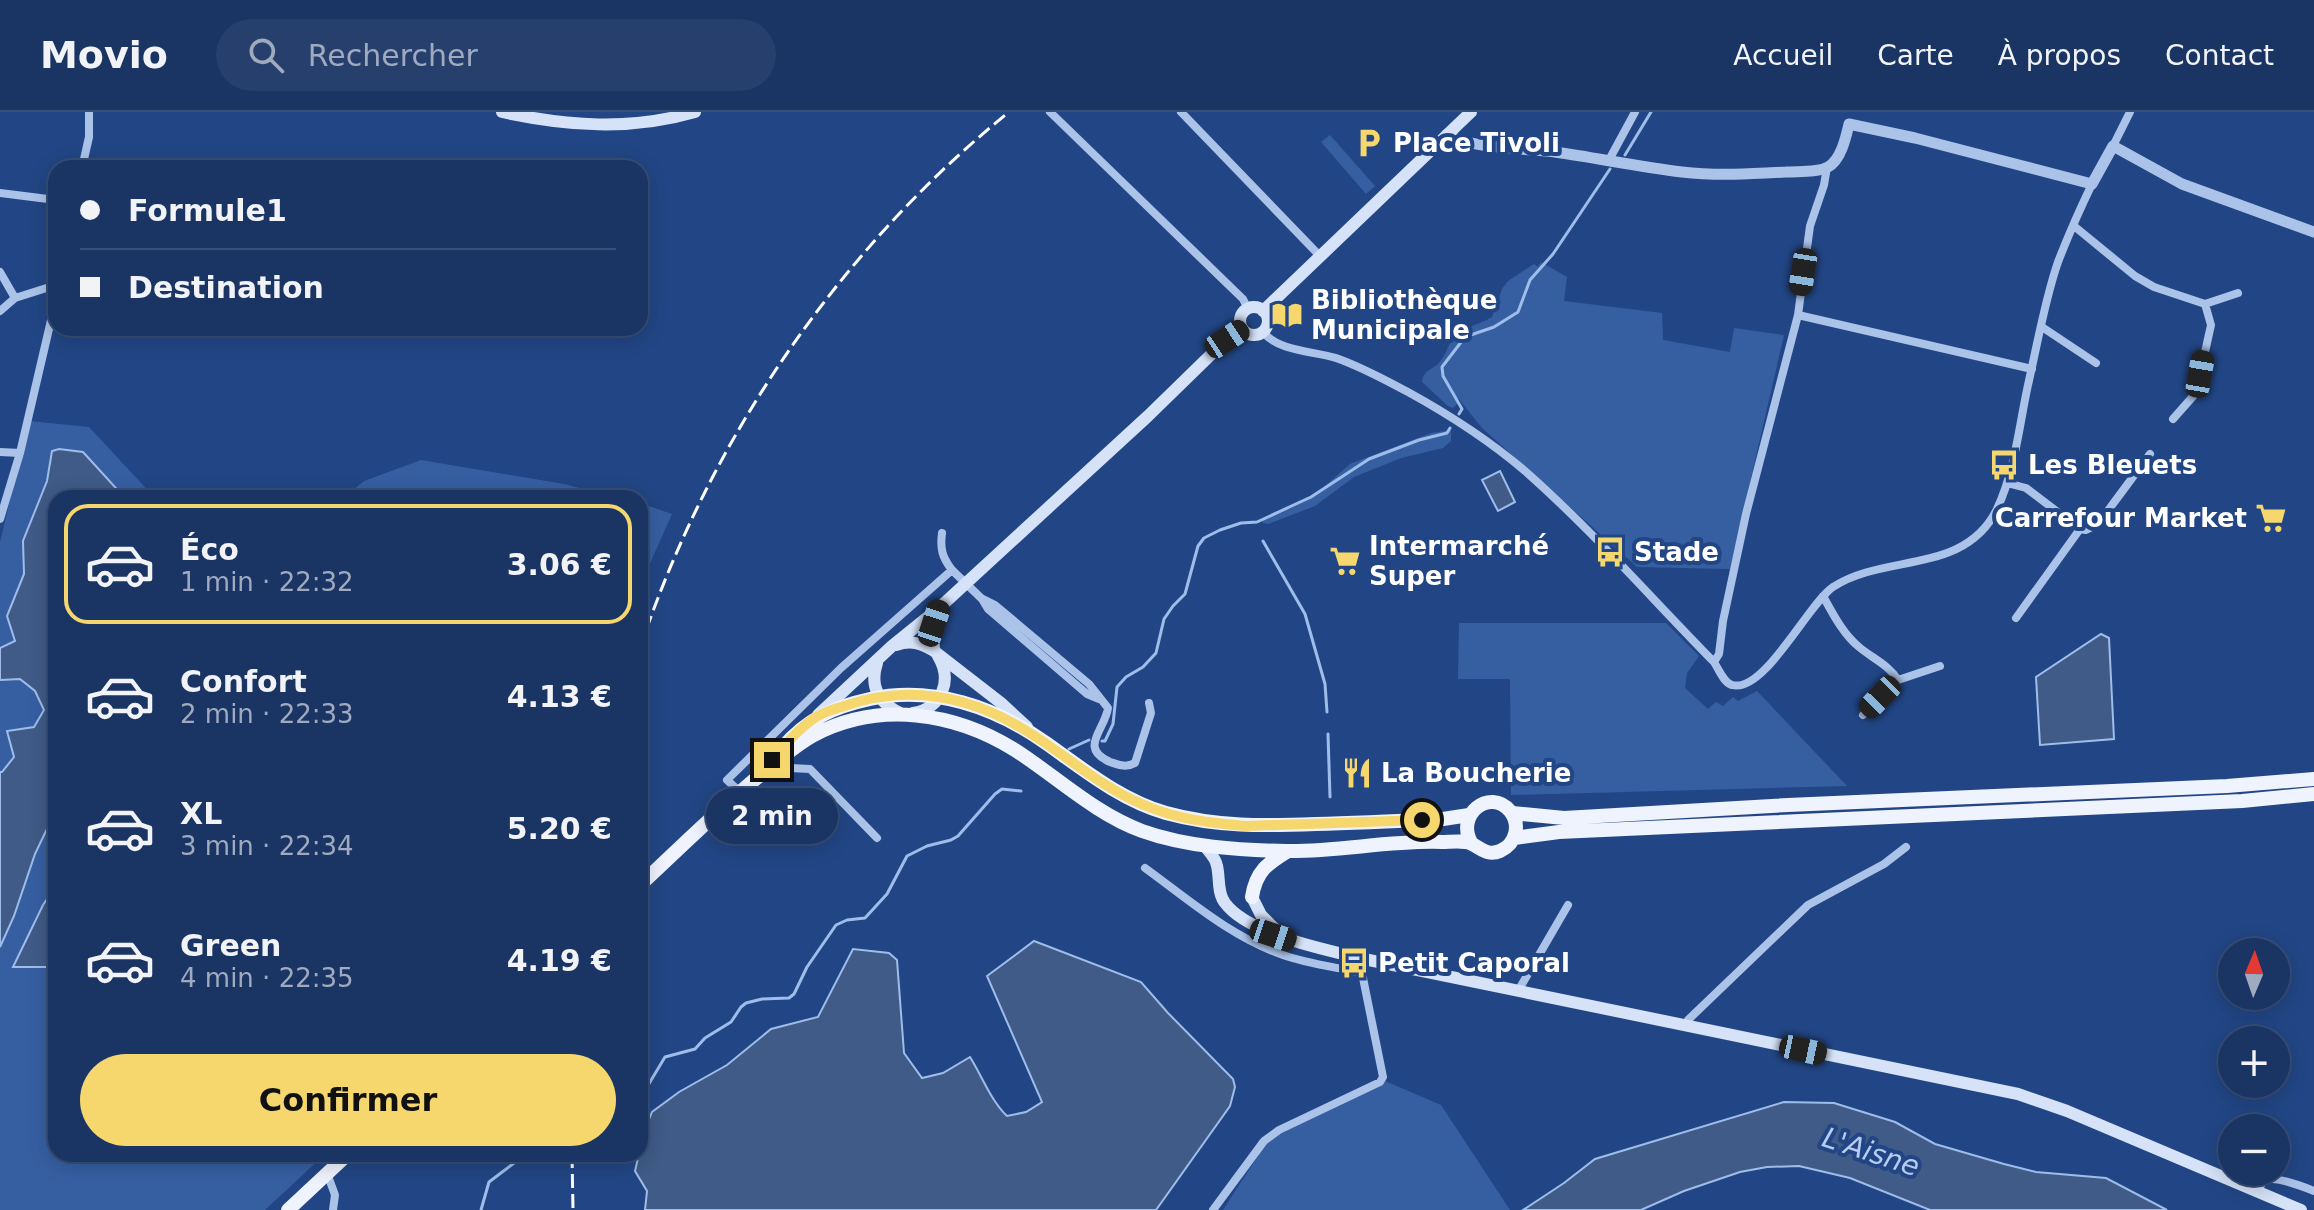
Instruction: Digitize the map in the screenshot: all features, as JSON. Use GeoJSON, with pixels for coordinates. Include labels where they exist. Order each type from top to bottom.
{"type":"FeatureCollection","features":[{"type":"Feature","properties":{"kind":"main road"},"geometry":{"type":"LineString","coordinates":[[502,112],[547,122],[612,125],[650,122],[695,112]]}},
{"type":"Feature","properties":{"kind":"main road"},"geometry":{"type":"LineString","coordinates":[[1263,311],[1471,112]]}},
{"type":"Feature","properties":{"kind":"main road"},"geometry":{"type":"LineString","coordinates":[[1248,309],[1263,311],[1268,324],[1263,332],[1250,334],[1242,329],[1240,320],[1248,309]]}},
{"type":"Feature","properties":{"kind":"main road"},"geometry":{"type":"LineString","coordinates":[[756,779],[788,742],[892,646],[939,608],[1227,339],[1242,329]]}},
{"type":"Feature","properties":{"kind":"main road"},"geometry":{"type":"LineString","coordinates":[[648,878],[740,792],[789,751],[813,736],[866,717],[924,711],[934,704],[945,687],[946,675],[936,654],[933,630],[939,608]]}},
{"type":"Feature","properties":{"kind":"main road"},"geometry":{"type":"LineString","coordinates":[[892,646],[917,643],[936,654],[1001,703],[1045,742]]}},
{"type":"Feature","properties":{"kind":"main road"},"geometry":{"type":"LineString","coordinates":[[878,660],[873,679],[879,697],[890,708],[963,726],[996,740],[1099,809],[1141,830],[1204,845],[1288,851],[1438,841],[1472,844],[1495,853],[1510,845],[1514,838],[1516,829],[1512,813]]}},
{"type":"Feature","properties":{"kind":"main road"},"geometry":{"type":"LineString","coordinates":[[816,717],[856,702],[908,694],[969,704],[1008,719],[1103,784],[1143,805],[1217,823],[1245,826],[1371,823],[1469,815]]}},
{"type":"Feature","properties":{"kind":"main road"},"geometry":{"type":"LineString","coordinates":[[1472,844],[1466,829],[1469,815],[1489,802],[1497,803],[1512,813],[1564,818],[2227,786],[2314,779]]}},
{"type":"Feature","properties":{"kind":"main road"},"geometry":{"type":"LineString","coordinates":[[1514,838],[1559,832],[2228,802],[2314,794]]}},
{"type":"Feature","properties":{"kind":"main road"},"geometry":{"type":"LineString","coordinates":[[1204,845],[1217,862],[1225,903],[1273,935],[1364,959],[2018,1094],[2049,1104],[2301,1210]]}},
{"type":"Feature","properties":{"kind":"main road"},"geometry":{"type":"LineString","coordinates":[[1288,851],[1265,866],[1254,884],[1252,897],[1268,924],[1295,942]]}},
{"type":"Feature","properties":{"kind":"main road"},"geometry":{"type":"LineString","coordinates":[[288,1210],[339,1162]]}},
{"type":"Feature","properties":{"kind":"street"},"geometry":{"type":"LineString","coordinates":[[84,160],[89,137],[89,112]]}},
{"type":"Feature","properties":{"kind":"street"},"geometry":{"type":"LineString","coordinates":[[1050,112],[1243,299],[1248,309]]}},
{"type":"Feature","properties":{"kind":"street"},"geometry":{"type":"LineString","coordinates":[[1181,112],[1319,255]]}},
{"type":"Feature","properties":{"kind":"street"},"geometry":{"type":"LineString","coordinates":[[1609,160],[1635,112]]}},
{"type":"Feature","properties":{"kind":"street"},"geometry":{"type":"LineString","coordinates":[[1263,332],[1281,345],[1335,358],[1372,373],[1428,403],[1500,451],[1572,514],[1714,662],[1725,682],[1747,684],[1769,666],[1823,596],[1849,578],[1950,552],[1968,543],[1990,522],[2007,483],[2058,263],[2092,184],[2130,112]]}},
{"type":"Feature","properties":{"kind":"street"},"geometry":{"type":"LineString","coordinates":[[1447,134],[1467,142],[1683,172],[1737,175],[1827,167],[1835,160],[1848,118],[2092,184]]}},
{"type":"Feature","properties":{"kind":"street"},"geometry":{"type":"LineString","coordinates":[[2113,146],[2182,184],[2314,232]]}},
{"type":"Feature","properties":{"kind":"street"},"geometry":{"type":"LineString","coordinates":[[1714,662],[1719,654],[1746,514],[1798,315],[1810,226],[1827,167]]}},
{"type":"Feature","properties":{"kind":"street"},"geometry":{"type":"LineString","coordinates":[[0,193],[48,199]]}},
{"type":"Feature","properties":{"kind":"street"},"geometry":{"type":"LineString","coordinates":[[2074,226],[2154,287],[2205,304],[2238,293]]}},
{"type":"Feature","properties":{"kind":"street"},"geometry":{"type":"LineString","coordinates":[[0,272],[15,298]]}},
{"type":"Feature","properties":{"kind":"street"},"geometry":{"type":"LineString","coordinates":[[0,311],[15,298],[48,288]]}},
{"type":"Feature","properties":{"kind":"street"},"geometry":{"type":"LineString","coordinates":[[2173,419],[2196,393],[2211,325],[2205,304]]}},
{"type":"Feature","properties":{"kind":"street"},"geometry":{"type":"LineString","coordinates":[[1798,315],[2032,369]]}},
{"type":"Feature","properties":{"kind":"street"},"geometry":{"type":"LineString","coordinates":[[2042,327],[2096,363]]}},
{"type":"Feature","properties":{"kind":"street"},"geometry":{"type":"LineString","coordinates":[[0,519],[20,453],[48,333]]}},
{"type":"Feature","properties":{"kind":"street"},"geometry":{"type":"LineString","coordinates":[[0,452],[20,453]]}},
{"type":"Feature","properties":{"kind":"street"},"geometry":{"type":"LineString","coordinates":[[2007,483],[2026,488],[2080,529],[2086,530],[2098,524],[2150,454]]}},
{"type":"Feature","properties":{"kind":"street"},"geometry":{"type":"LineString","coordinates":[[2016,618],[2080,529]]}},
{"type":"Feature","properties":{"kind":"street"},"geometry":{"type":"LineString","coordinates":[[942,533],[940,549],[944,561],[988,609],[1087,694],[1108,708],[1094,740],[1098,756],[1122,766],[1135,763],[1151,713],[1149,703]]}},
{"type":"Feature","properties":{"kind":"street"},"geometry":{"type":"LineString","coordinates":[[740,792],[727,780],[841,668],[952,570]]}},
{"type":"Feature","properties":{"kind":"street"},"geometry":{"type":"LineString","coordinates":[[1823,596],[1839,625],[1857,646],[1893,672],[1898,680]]}},
{"type":"Feature","properties":{"kind":"street"},"geometry":{"type":"LineString","coordinates":[[1863,715],[1898,680],[1940,666]]}},
{"type":"Feature","properties":{"kind":"street"},"geometry":{"type":"LineString","coordinates":[[756,779],[770,777],[790,768],[810,769],[877,838]]}},
{"type":"Feature","properties":{"kind":"street"},"geometry":{"type":"LineString","coordinates":[[1687,1026],[1688,1020],[1808,905],[1884,864],[1906,847]]}},
{"type":"Feature","properties":{"kind":"street"},"geometry":{"type":"LineString","coordinates":[[1145,868],[1230,931],[1250,942],[1285,956],[1362,973]]}},
{"type":"Feature","properties":{"kind":"street"},"geometry":{"type":"LineString","coordinates":[[1518,991],[1568,905]]}},
{"type":"Feature","properties":{"kind":"street"},"geometry":{"type":"LineString","coordinates":[[1213,1210],[1264,1141],[1279,1130],[1380,1082],[1383,1077],[1362,973],[1364,959]]}},
{"type":"Feature","properties":{"kind":"street"},"geometry":{"type":"LineString","coordinates":[[327,1173],[335,1195],[333,1210]]}},
{"type":"Feature","properties":{"kind":"street"},"geometry":{"type":"LineString","coordinates":[[2257,1191],[2265,1180],[2271,1179],[2314,1191]]}},
{"type":"Feature","properties":{"kind":"shaded area"},"geometry":{"type":"Polygon","coordinates":[[[1330,135],[1375,186],[1366,194],[1321,142],[1330,135]]]}},
{"type":"Feature","properties":{"kind":"shaded area"},"geometry":{"type":"Polygon","coordinates":[[[1541,262],[1567,277],[1564,301],[1662,313],[1663,340],[1730,352],[1734,328],[1784,335],[1730,569],[1637,567],[1482,428],[1458,398],[1453,408],[1448,406],[1422,382],[1426,372],[1441,360],[1456,335],[1492,317],[1508,281],[1534,264],[1538,267],[1541,262]]]}},
{"type":"Feature","properties":{"kind":"shaded area"},"geometry":{"type":"Polygon","coordinates":[[[29,421],[89,427],[148,490],[48,490],[48,1162],[316,1162],[265,1210],[0,1210],[0,542],[29,421]]]}},
{"type":"Feature","properties":{"kind":"shaded area"},"geometry":{"type":"Polygon","coordinates":[[[1451,430],[1451,441],[1443,448],[1401,458],[1354,477],[1315,506],[1268,524],[1263,523],[1263,520],[1317,493],[1350,464],[1431,433],[1451,430]]]}},
{"type":"Feature","properties":{"kind":"shaded area"},"geometry":{"type":"Polygon","coordinates":[[[421,460],[588,490],[353,490],[364,481],[421,460]]]}},
{"type":"Feature","properties":{"kind":"shaded area"},"geometry":{"type":"Polygon","coordinates":[[[648,506],[672,514],[648,568],[648,506]]]}},
{"type":"Feature","properties":{"kind":"shaded area"},"geometry":{"type":"Polygon","coordinates":[[[1459,623],[1666,623],[1699,656],[1687,673],[1685,688],[1708,709],[1716,702],[1723,706],[1733,697],[1738,701],[1757,691],[1847,786],[1511,795],[1510,679],[1458,679],[1459,623]]]}},
{"type":"Feature","properties":{"kind":"shaded area"},"geometry":{"type":"Polygon","coordinates":[[[1385,1081],[1441,1105],[1510,1210],[1223,1210],[1269,1139],[1385,1081]]]}},
{"type":"Feature","properties":{"kind":"water"},"geometry":{"type":"Polygon","coordinates":[[[52,451],[83,452],[118,490],[48,490],[48,827],[0,947],[0,772],[14,757],[7,731],[34,727],[44,710],[35,691],[20,679],[0,680],[0,648],[15,641],[7,616],[24,574],[23,541],[47,481],[52,451]]]}},
{"type":"Feature","properties":{"kind":"water"},"geometry":{"type":"Polygon","coordinates":[[[1500,471],[1515,502],[1498,511],[1482,480],[1500,471]]]}},
{"type":"Feature","properties":{"kind":"water"},"geometry":{"type":"Polygon","coordinates":[[[2101,634],[2109,638],[2114,739],[2040,745],[2036,677],[2101,634]]]}},
{"type":"Feature","properties":{"kind":"water"},"geometry":{"type":"Polygon","coordinates":[[[48,898],[48,967],[13,967],[48,898]]]}},
{"type":"Feature","properties":{"kind":"water"},"geometry":{"type":"Polygon","coordinates":[[[1034,941],[1141,982],[1233,1079],[1235,1087],[1230,1106],[1156,1210],[645,1210],[647,1191],[635,1171],[637,1162],[648,1162],[648,1122],[652,1112],[679,1092],[727,1065],[771,1029],[818,1017],[853,949],[889,953],[897,960],[904,1053],[922,1078],[943,1073],[970,1057],[991,1096],[1007,1116],[1026,1112],[1042,1102],[987,976],[1034,941]]]}},
{"type":"Feature","properties":{"kind":"water","name":"L'Aisne"},"geometry":{"type":"Polygon","coordinates":[[[1784,1102],[1834,1103],[1895,1122],[1935,1144],[2004,1164],[2036,1172],[2106,1178],[2167,1210],[1930,1210],[1850,1178],[1799,1166],[1740,1172],[1641,1210],[1523,1210],[1595,1159],[1784,1102]]]}},
{"type":"Feature","properties":{"kind":"waterway"},"geometry":{"type":"LineString","coordinates":[[1625,155],[1651,112]]}},
{"type":"Feature","properties":{"kind":"waterway"},"geometry":{"type":"LineString","coordinates":[[1459,414],[1462,409],[1443,376],[1442,367],[1465,337],[1494,327],[1518,312],[1530,280],[1553,254],[1610,169]]}},
{"type":"Feature","properties":{"kind":"waterway"},"geometry":{"type":"LineString","coordinates":[[1102,741],[1105,741],[1113,724],[1117,687],[1156,653],[1164,619],[1185,594],[1198,546],[1204,538],[1241,523],[1257,522],[1311,497],[1369,459],[1447,433],[1450,428]]}},
{"type":"Feature","properties":{"kind":"waterway"},"geometry":{"type":"LineString","coordinates":[[1263,541],[1305,614],[1325,684],[1327,712]]}},
{"type":"Feature","properties":{"kind":"waterway"},"geometry":{"type":"LineString","coordinates":[[1328,734],[1330,797]]}},
{"type":"Feature","properties":{"kind":"waterway"},"geometry":{"type":"LineString","coordinates":[[1069,749],[1089,740]]}},
{"type":"Feature","properties":{"kind":"waterway"},"geometry":{"type":"LineString","coordinates":[[648,1085],[665,1057],[695,1049],[705,1038],[731,1022],[746,1003],[789,998],[794,994],[807,967],[836,925],[865,918],[887,894],[907,856],[958,836],[1002,789],[1021,791]]}},
{"type":"Feature","properties":{"kind":"waterway"},"geometry":{"type":"LineString","coordinates":[[481,1210],[489,1182],[515,1162]]}},
{"type":"Feature","properties":{"kind":"railway"},"geometry":{"type":"LineString","coordinates":[[648,627],[703,496],[742,424],[787,354],[836,287],[889,224],[947,166],[1009,112]]}},
{"type":"Feature","properties":{"kind":"railway"},"geometry":{"type":"LineString","coordinates":[[572,1162],[573,1210]]}},
{"type":"Feature","properties":{"kind":"place","name":"Place Tivoli"},"geometry":{"type":"Point","coordinates":[1369,143]}},
{"type":"Feature","properties":{"kind":"place","name":"Bibliothèque Municipale"},"geometry":{"type":"Point","coordinates":[1287,315]}},
{"type":"Feature","properties":{"kind":"place","name":"Les Bleuets"},"geometry":{"type":"Point","coordinates":[2004,465]}},
{"type":"Feature","properties":{"kind":"place","name":"Carrefour Market"},"geometry":{"type":"Point","coordinates":[2271,518]}},
{"type":"Feature","properties":{"kind":"place","name":"Stade"},"geometry":{"type":"Point","coordinates":[1610,552]}},
{"type":"Feature","properties":{"kind":"place","name":"Intermarché Super"},"geometry":{"type":"Point","coordinates":[1345,561]}},
{"type":"Feature","properties":{"kind":"place","name":"La Boucherie"},"geometry":{"type":"Point","coordinates":[1357,773]}},
{"type":"Feature","properties":{"kind":"place","name":"Petit Caporal"},"geometry":{"type":"Point","coordinates":[1354,963]}},
{"type":"Feature","properties":{"kind":"route"},"geometry":{"type":"LineString","coordinates":[[772,760],[788,742],[823,714],[856,702],[894,694],[926,695],[969,704],[1008,719],[1103,784],[1143,805],[1187,818],[1245,826],[1422,820]]}}]}
